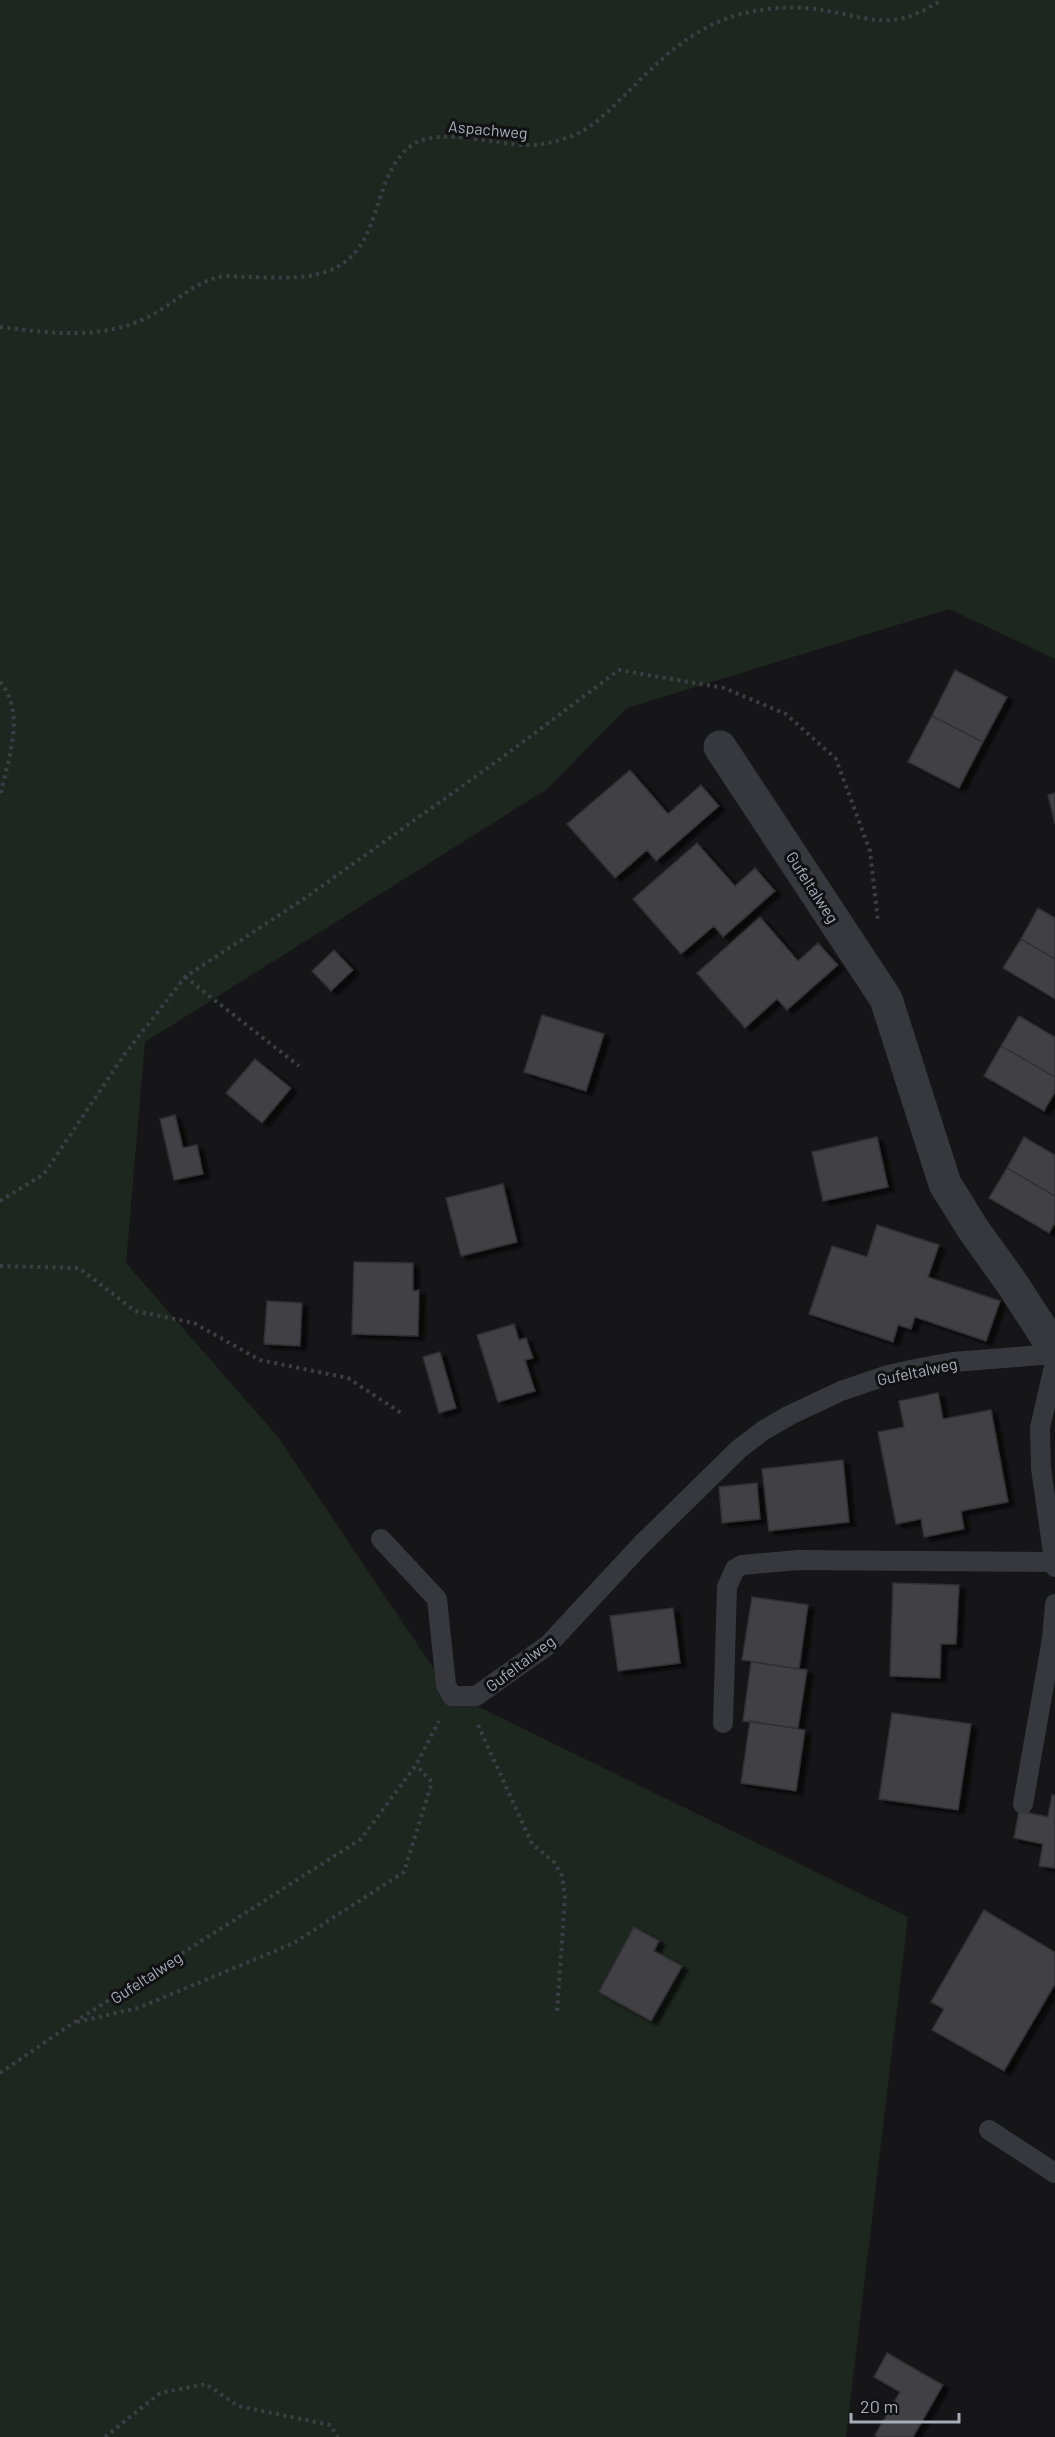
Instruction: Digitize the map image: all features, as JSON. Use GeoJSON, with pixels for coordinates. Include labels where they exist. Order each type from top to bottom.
{"type":"FeatureCollection","features":[{"type":"Feature","properties":{"kind":"street","name":"Gufeltalweg"},"geometry":{"type":"LineString","coordinates":[[720,747],[886,999],[945,1184],[1055,1352]]}},
{"type":"Feature","properties":{"kind":"lane","name":"Gufeltalweg"},"geometry":{"type":"LineString","coordinates":[[452,1696],[476,1696],[548,1645],[641,1545],[731,1457],[764,1430],[781,1420],[841,1391],[909,1370],[953,1362],[1055,1352]]}},
{"type":"Feature","properties":{"kind":"lane"},"geometry":{"type":"LineString","coordinates":[[723,1723],[727,1587],[735,1569],[742,1565],[798,1560],[1055,1564],[1041,1468],[1040,1428],[1055,1362]]}},
{"type":"Feature","properties":{"kind":"lane"},"geometry":{"type":"LineString","coordinates":[[381,1539],[437,1599],[446,1685],[452,1696]]}},
{"type":"Feature","properties":{"kind":"lane"},"geometry":{"type":"LineString","coordinates":[[1023,1804],[1052,1639],[1055,1604]]}},
{"type":"Feature","properties":{"kind":"lane"},"geometry":{"type":"LineString","coordinates":[[989,2130],[1055,2173]]}},
{"type":"Feature","properties":{"kind":"path","name":"Aspachweg"},"geometry":{"type":"LineString","coordinates":[[0,327],[70,334],[95,333],[143,320],[194,287],[221,276],[303,277],[326,271],[341,264],[352,255],[364,237],[378,207],[388,175],[399,158],[412,145],[425,139],[443,137],[527,145],[553,142],[576,135],[597,121],[649,71],[695,35],[730,17],[788,7],[890,21],[913,16],[941,0]]}},
{"type":"Feature","properties":{"kind":"path"},"geometry":{"type":"LineString","coordinates":[[0,1201],[44,1174],[124,1055],[185,977],[317,889],[496,762],[619,670],[724,688],[786,714],[836,759],[870,852],[879,931]]}},
{"type":"Feature","properties":{"kind":"path"},"geometry":{"type":"LineString","coordinates":[[0,682],[12,702],[14,721],[0,797]]}},
{"type":"Feature","properties":{"kind":"path"},"geometry":{"type":"LineString","coordinates":[[185,977],[299,1066]]}},
{"type":"Feature","properties":{"kind":"path"},"geometry":{"type":"LineString","coordinates":[[0,1266],[79,1268],[135,1311],[194,1323],[260,1360],[348,1378],[401,1413]]}},
{"type":"Feature","properties":{"kind":"path"},"geometry":{"type":"LineString","coordinates":[[452,1696],[473,1714],[532,1844],[554,1862],[562,1876],[565,1897],[557,2013]]}},
{"type":"Feature","properties":{"kind":"path","name":"Gufeltalweg"},"geometry":{"type":"LineString","coordinates":[[0,2073],[73,2023],[361,1839],[416,1765],[452,1696]]}},
{"type":"Feature","properties":{"kind":"path"},"geometry":{"type":"LineString","coordinates":[[73,2023],[138,2008],[294,1942],[404,1872],[432,1782],[416,1765]]}},
{"type":"Feature","properties":{"kind":"path"},"geometry":{"type":"LineString","coordinates":[[105,2437],[160,2393],[206,2384],[238,2406],[330,2425],[338,2437]]}},
{"type":"Feature","properties":{"kind":"shaded area"},"geometry":{"type":"Polygon","coordinates":[[[0,0],[1055,0],[1055,659],[949,609],[627,708],[547,789],[145,1042],[126,1263],[278,1437],[450,1693],[908,1917],[846,2437],[0,2437],[0,0]]]}},
{"type":"Feature","properties":{"kind":"building"},"geometry":{"type":"Polygon","coordinates":[[[955,670],[1007,697],[983,742],[932,716],[955,670]]]}},
{"type":"Feature","properties":{"kind":"building"},"geometry":{"type":"Polygon","coordinates":[[[932,716],[983,742],[959,788],[908,762],[932,716]]]}},
{"type":"Feature","properties":{"kind":"building"},"geometry":{"type":"Polygon","coordinates":[[[630,770],[668,814],[701,785],[719,806],[656,861],[647,850],[615,878],[567,824],[630,770]]]}},
{"type":"Feature","properties":{"kind":"building"},"geometry":{"type":"Polygon","coordinates":[[[1055,793],[1055,824],[1048,795],[1055,793]]]}},
{"type":"Feature","properties":{"kind":"building"},"geometry":{"type":"Polygon","coordinates":[[[697,843],[735,886],[755,868],[775,891],[723,937],[714,926],[681,954],[633,899],[697,843]]]}},
{"type":"Feature","properties":{"kind":"building"},"geometry":{"type":"Polygon","coordinates":[[[1038,908],[1055,918],[1055,959],[1021,939],[1038,908]]]}},
{"type":"Feature","properties":{"kind":"building"},"geometry":{"type":"Polygon","coordinates":[[[760,917],[798,961],[818,943],[838,965],[787,1010],[777,999],[745,1028],[697,973],[760,917]]]}},
{"type":"Feature","properties":{"kind":"building"},"geometry":{"type":"Polygon","coordinates":[[[1021,939],[1055,959],[1055,999],[1003,968],[1021,939]]]}},
{"type":"Feature","properties":{"kind":"building"},"geometry":{"type":"Polygon","coordinates":[[[334,950],[353,970],[331,991],[312,971],[334,950]]]}},
{"type":"Feature","properties":{"kind":"building"},"geometry":{"type":"Polygon","coordinates":[[[542,1015],[604,1034],[586,1091],[524,1072],[542,1015]]]}},
{"type":"Feature","properties":{"kind":"building"},"geometry":{"type":"Polygon","coordinates":[[[1019,1016],[1055,1037],[1055,1077],[1001,1046],[1019,1016]]]}},
{"type":"Feature","properties":{"kind":"building"},"geometry":{"type":"Polygon","coordinates":[[[1001,1046],[1055,1077],[1055,1092],[1044,1111],[984,1076],[1001,1046]]]}},
{"type":"Feature","properties":{"kind":"building"},"geometry":{"type":"Polygon","coordinates":[[[255,1059],[291,1088],[262,1123],[226,1093],[255,1059]]]}},
{"type":"Feature","properties":{"kind":"building"},"geometry":{"type":"Polygon","coordinates":[[[175,1115],[183,1148],[197,1145],[203,1174],[174,1180],[160,1119],[175,1115]]]}},
{"type":"Feature","properties":{"kind":"building"},"geometry":{"type":"Polygon","coordinates":[[[877,1137],[888,1187],[823,1201],[812,1152],[877,1137]]]}},
{"type":"Feature","properties":{"kind":"building"},"geometry":{"type":"Polygon","coordinates":[[[1024,1137],[1055,1155],[1055,1196],[1007,1168],[1024,1137]]]}},
{"type":"Feature","properties":{"kind":"building"},"geometry":{"type":"Polygon","coordinates":[[[1007,1168],[1055,1196],[1055,1223],[1049,1233],[989,1198],[1007,1168]]]}},
{"type":"Feature","properties":{"kind":"building"},"geometry":{"type":"Polygon","coordinates":[[[503,1184],[517,1242],[461,1256],[446,1198],[503,1184]]]}},
{"type":"Feature","properties":{"kind":"building"},"geometry":{"type":"Polygon","coordinates":[[[877,1225],[939,1245],[928,1277],[1000,1301],[986,1341],[915,1317],[911,1329],[898,1325],[893,1342],[809,1314],[832,1246],[867,1257],[877,1225]]]}},
{"type":"Feature","properties":{"kind":"building"},"geometry":{"type":"Polygon","coordinates":[[[354,1262],[413,1263],[413,1291],[419,1290],[418,1336],[352,1334],[354,1262]]]}},
{"type":"Feature","properties":{"kind":"building"},"geometry":{"type":"Polygon","coordinates":[[[267,1301],[302,1303],[300,1346],[264,1344],[267,1301]]]}},
{"type":"Feature","properties":{"kind":"building"},"geometry":{"type":"Polygon","coordinates":[[[514,1324],[519,1340],[526,1338],[533,1358],[525,1360],[535,1391],[498,1402],[477,1335],[514,1324]]]}},
{"type":"Feature","properties":{"kind":"building"},"geometry":{"type":"Polygon","coordinates":[[[440,1352],[456,1408],[439,1413],[423,1357],[440,1352]]]}},
{"type":"Feature","properties":{"kind":"building"},"geometry":{"type":"Polygon","coordinates":[[[938,1393],[943,1419],[991,1410],[1008,1502],[961,1511],[964,1529],[924,1537],[921,1519],[896,1524],[878,1432],[904,1427],[899,1401],[938,1393]]]}},
{"type":"Feature","properties":{"kind":"building"},"geometry":{"type":"Polygon","coordinates":[[[843,1460],[849,1522],[769,1531],[762,1469],[843,1460]]]}},
{"type":"Feature","properties":{"kind":"building"},"geometry":{"type":"Polygon","coordinates":[[[757,1483],[760,1519],[722,1523],[719,1487],[757,1483]]]}},
{"type":"Feature","properties":{"kind":"building"},"geometry":{"type":"Polygon","coordinates":[[[893,1583],[959,1585],[956,1644],[941,1644],[940,1678],[890,1676],[893,1583]]]}},
{"type":"Feature","properties":{"kind":"building"},"geometry":{"type":"Polygon","coordinates":[[[752,1597],[808,1605],[799,1669],[742,1660],[752,1597]]]}},
{"type":"Feature","properties":{"kind":"building"},"geometry":{"type":"Polygon","coordinates":[[[673,1608],[680,1663],[618,1671],[610,1616],[673,1608]]]}},
{"type":"Feature","properties":{"kind":"building"},"geometry":{"type":"Polygon","coordinates":[[[751,1662],[807,1670],[798,1728],[743,1721],[751,1662]]]}},
{"type":"Feature","properties":{"kind":"building"},"geometry":{"type":"Polygon","coordinates":[[[892,1713],[971,1724],[958,1810],[879,1799],[892,1713]]]}},
{"type":"Feature","properties":{"kind":"building"},"geometry":{"type":"Polygon","coordinates":[[[750,1721],[805,1730],[796,1791],[741,1783],[750,1721]]]}},
{"type":"Feature","properties":{"kind":"building"},"geometry":{"type":"Polygon","coordinates":[[[1052,1795],[1055,1795],[1055,1868],[1039,1866],[1043,1844],[1014,1838],[1019,1811],[1048,1817],[1052,1795]]]}},
{"type":"Feature","properties":{"kind":"building"},"geometry":{"type":"Polygon","coordinates":[[[984,1910],[1055,1952],[1055,1984],[1004,2071],[932,2030],[944,2009],[931,2002],[984,1910]]]}},
{"type":"Feature","properties":{"kind":"building"},"geometry":{"type":"Polygon","coordinates":[[[634,1927],[659,1941],[654,1951],[682,1966],[651,2021],[599,1992],[634,1927]]]}},
{"type":"Feature","properties":{"kind":"building"},"geometry":{"type":"Polygon","coordinates":[[[887,2353],[943,2385],[913,2437],[878,2437],[875,2435],[900,2392],[874,2377],[887,2353]]]}}]}
